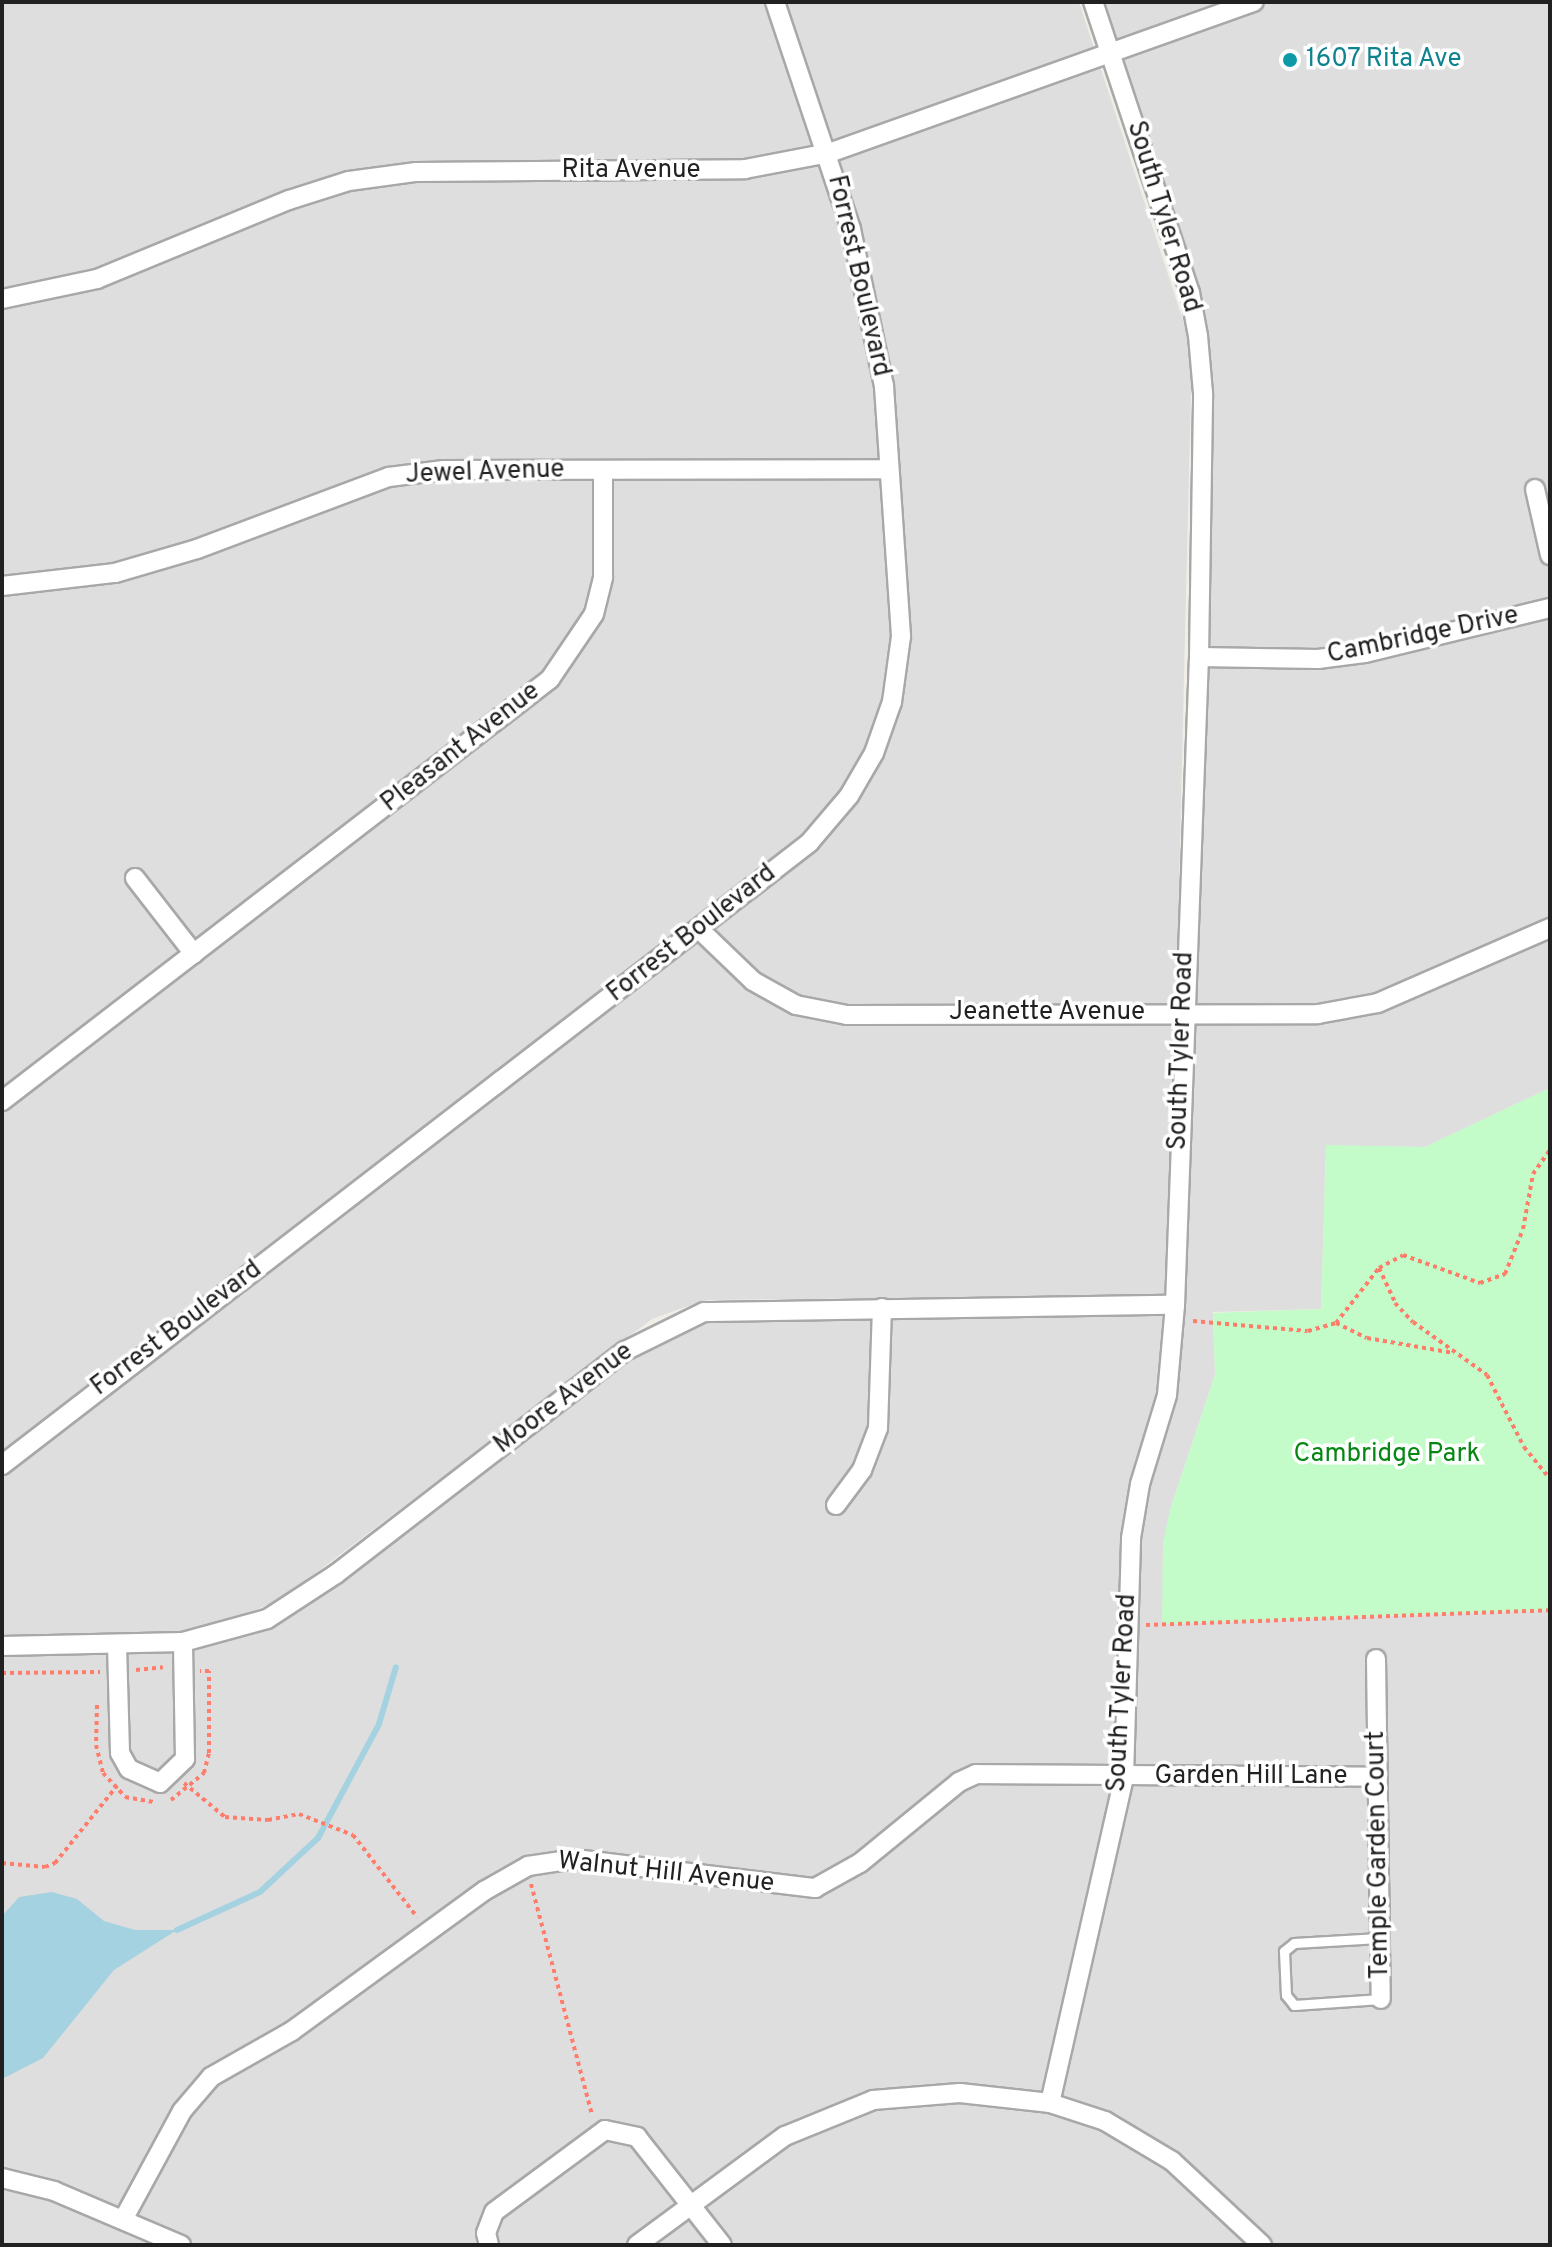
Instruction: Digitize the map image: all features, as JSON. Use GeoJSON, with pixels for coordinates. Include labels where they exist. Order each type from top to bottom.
{"type":"FeatureCollection","features":[{"type":"Feature","properties":{"kind":"street","name":"Forrest Boulevard"},"geometry":{"type":"LineString","coordinates":[[2,1465],[809,843],[849,796],[874,753],[892,702],[901,636],[884,386],[869,302],[829,153],[775,2]]}},
{"type":"Feature","properties":{"kind":"street","name":"South Tyler Road"},"geometry":{"type":"LineString","coordinates":[[1050,2103],[1124,1777],[1131,1538],[1140,1484],[1167,1395],[1174,1312],[1182,1012],[1199,657],[1203,393],[1198,336],[1190,293],[1093,2]]}},
{"type":"Feature","properties":{"kind":"street","name":"Rita Avenue"},"geometry":{"type":"LineString","coordinates":[[2,299],[97,279],[289,200],[349,181],[416,172],[745,169],[829,153],[1254,2]]}},
{"type":"Feature","properties":{"kind":"street","name":"Jewel Avenue"},"geometry":{"type":"LineString","coordinates":[[2,586],[115,573],[197,549],[389,477],[444,470],[889,469]]}},
{"type":"Feature","properties":{"kind":"street","name":"Pleasant Avenue"},"geometry":{"type":"LineString","coordinates":[[2,1101],[550,679],[594,614],[603,577],[603,470]]}},
{"type":"Feature","properties":{"kind":"street"},"geometry":{"type":"LineString","coordinates":[[1535,489],[1550,555]]}},
{"type":"Feature","properties":{"kind":"street","name":"Cambridge Drive"},"geometry":{"type":"LineString","coordinates":[[1199,657],[1318,659],[1365,653],[1550,608]]}},
{"type":"Feature","properties":{"kind":"street"},"geometry":{"type":"LineString","coordinates":[[135,878],[194,954]]}},
{"type":"Feature","properties":{"kind":"street","name":"Jeanette Avenue"},"geometry":{"type":"LineString","coordinates":[[700,930],[753,981],[796,1005],[847,1015],[1318,1014],[1378,1003],[1550,928]]}},
{"type":"Feature","properties":{"kind":"street","name":"Moore Avenue"},"geometry":{"type":"LineString","coordinates":[[2,1646],[183,1642],[267,1619],[300,1600],[651,1334],[704,1312],[735,1308],[882,1308],[1174,1312]]}},
{"type":"Feature","properties":{"kind":"street"},"geometry":{"type":"LineString","coordinates":[[836,1505],[862,1470],[878,1428],[882,1308]]}},
{"type":"Feature","properties":{"kind":"street"},"geometry":{"type":"LineString","coordinates":[[117,1645],[120,1753],[129,1769],[160,1783],[173,1774],[185,1759],[183,1642]]}},
{"type":"Feature","properties":{"kind":"street","name":"Temple Garden Court"},"geometry":{"type":"LineString","coordinates":[[1376,1659],[1381,1999]]}},
{"type":"Feature","properties":{"kind":"street","name":"Walnut Hill Avenue"},"geometry":{"type":"LineString","coordinates":[[124,2218],[199,2089],[225,2067],[292,2031],[428,1932],[528,1866],[575,1859],[815,1888],[852,1868],[959,1782],[976,1774],[1124,1777]]}},
{"type":"Feature","properties":{"kind":"street","name":"Garden Hill Lane"},"geometry":{"type":"LineString","coordinates":[[1124,1777],[1378,1777]]}},
{"type":"Feature","properties":{"kind":"street"},"geometry":{"type":"LineString","coordinates":[[637,2245],[689,2203],[785,2136],[873,2100],[960,2093],[1050,2103],[1105,2121],[1172,2161],[1262,2245]]}},
{"type":"Feature","properties":{"kind":"street"},"geometry":{"type":"LineString","coordinates":[[489,2245],[486,2233],[494,2212],[597,2133],[623,2131],[637,2137],[722,2245]]}},
{"type":"Feature","properties":{"kind":"street"},"geometry":{"type":"LineString","coordinates":[[2,2178],[124,2218],[181,2245]]}},
{"type":"Feature","properties":{"kind":"lane","name":"Temple Garden Court"},"geometry":{"type":"LineString","coordinates":[[1379,1938],[1287,1946],[1286,1995],[1294,2005],[1381,1999]]}},
{"type":"Feature","properties":{"kind":"path"},"geometry":{"type":"LineString","coordinates":[[1174,1312],[1308,1331],[1336,1323],[1379,1268],[1403,1255],[1480,1283],[1505,1274],[1523,1229],[1533,1174],[1550,1150]]}},
{"type":"Feature","properties":{"kind":"path"},"geometry":{"type":"LineString","coordinates":[[1379,1268],[1395,1303],[1487,1375],[1524,1447],[1550,1479]]}},
{"type":"Feature","properties":{"kind":"path"},"geometry":{"type":"LineString","coordinates":[[1336,1323],[1367,1338],[1456,1353]]}},
{"type":"Feature","properties":{"kind":"path"},"geometry":{"type":"LineString","coordinates":[[1144,1625],[1550,1610]]}},
{"type":"Feature","properties":{"kind":"path"},"geometry":{"type":"LineString","coordinates":[[2,1673],[209,1671],[209,1753],[204,1773],[190,1789],[173,1800],[147,1803],[116,1788],[103,1773],[96,1745],[97,1701]]}},
{"type":"Feature","properties":{"kind":"path"},"geometry":{"type":"LineString","coordinates":[[97,1687],[98,1672]]}},
{"type":"Feature","properties":{"kind":"path"},"geometry":{"type":"LineString","coordinates":[[2,1863],[45,1867],[55,1863],[129,1769]]}},
{"type":"Feature","properties":{"kind":"path"},"geometry":{"type":"LineString","coordinates":[[173,1774],[225,1817],[268,1820],[299,1814],[353,1835],[428,1932]]}},
{"type":"Feature","properties":{"kind":"path"},"geometry":{"type":"LineString","coordinates":[[528,1866],[532,1898],[597,2133]]}},
{"type":"Feature","properties":{"kind":"shaded area"},"geometry":{"type":"Polygon","coordinates":[[[2,2],[1079,2],[1192,348],[1169,1295],[705,1300],[652,1319],[285,1596],[244,1616],[178,1634],[2,1635],[2,2]]]}},
{"type":"Feature","properties":{"kind":"shaded area"},"geometry":{"type":"Polygon","coordinates":[[[1101,2],[1550,2],[1550,1088],[1425,1147],[1326,1146],[1321,1309],[1213,1312],[1215,1375],[1170,1510],[1162,1624],[1550,1610],[1550,2245],[2,2245],[2,1654],[151,1652],[219,1644],[274,1624],[632,1354],[681,1330],[729,1316],[1183,1313],[1212,369],[1201,302],[1101,2]]]}},
{"type":"Feature","properties":{"kind":"green space","name":"Cambridge Park"},"geometry":{"type":"Polygon","coordinates":[[[1550,1088],[1550,1610],[1162,1624],[1163,1543],[1170,1510],[1215,1375],[1213,1313],[1321,1309],[1326,1145],[1425,1147],[1550,1088]]]}},
{"type":"Feature","properties":{"kind":"water"},"geometry":{"type":"Polygon","coordinates":[[[52,1892],[77,1899],[104,1921],[135,1930],[177,1930],[114,1970],[43,2058],[2,2079],[2,1916],[19,1897],[52,1892]]]}},
{"type":"Feature","properties":{"kind":"waterway"},"geometry":{"type":"LineString","coordinates":[[177,1930],[260,1892],[318,1838],[379,1724],[396,1667]]}},
{"type":"Feature","properties":{"kind":"place","name":"1607 Rita Ave"},"geometry":{"type":"Point","coordinates":[1290,60]}}]}
